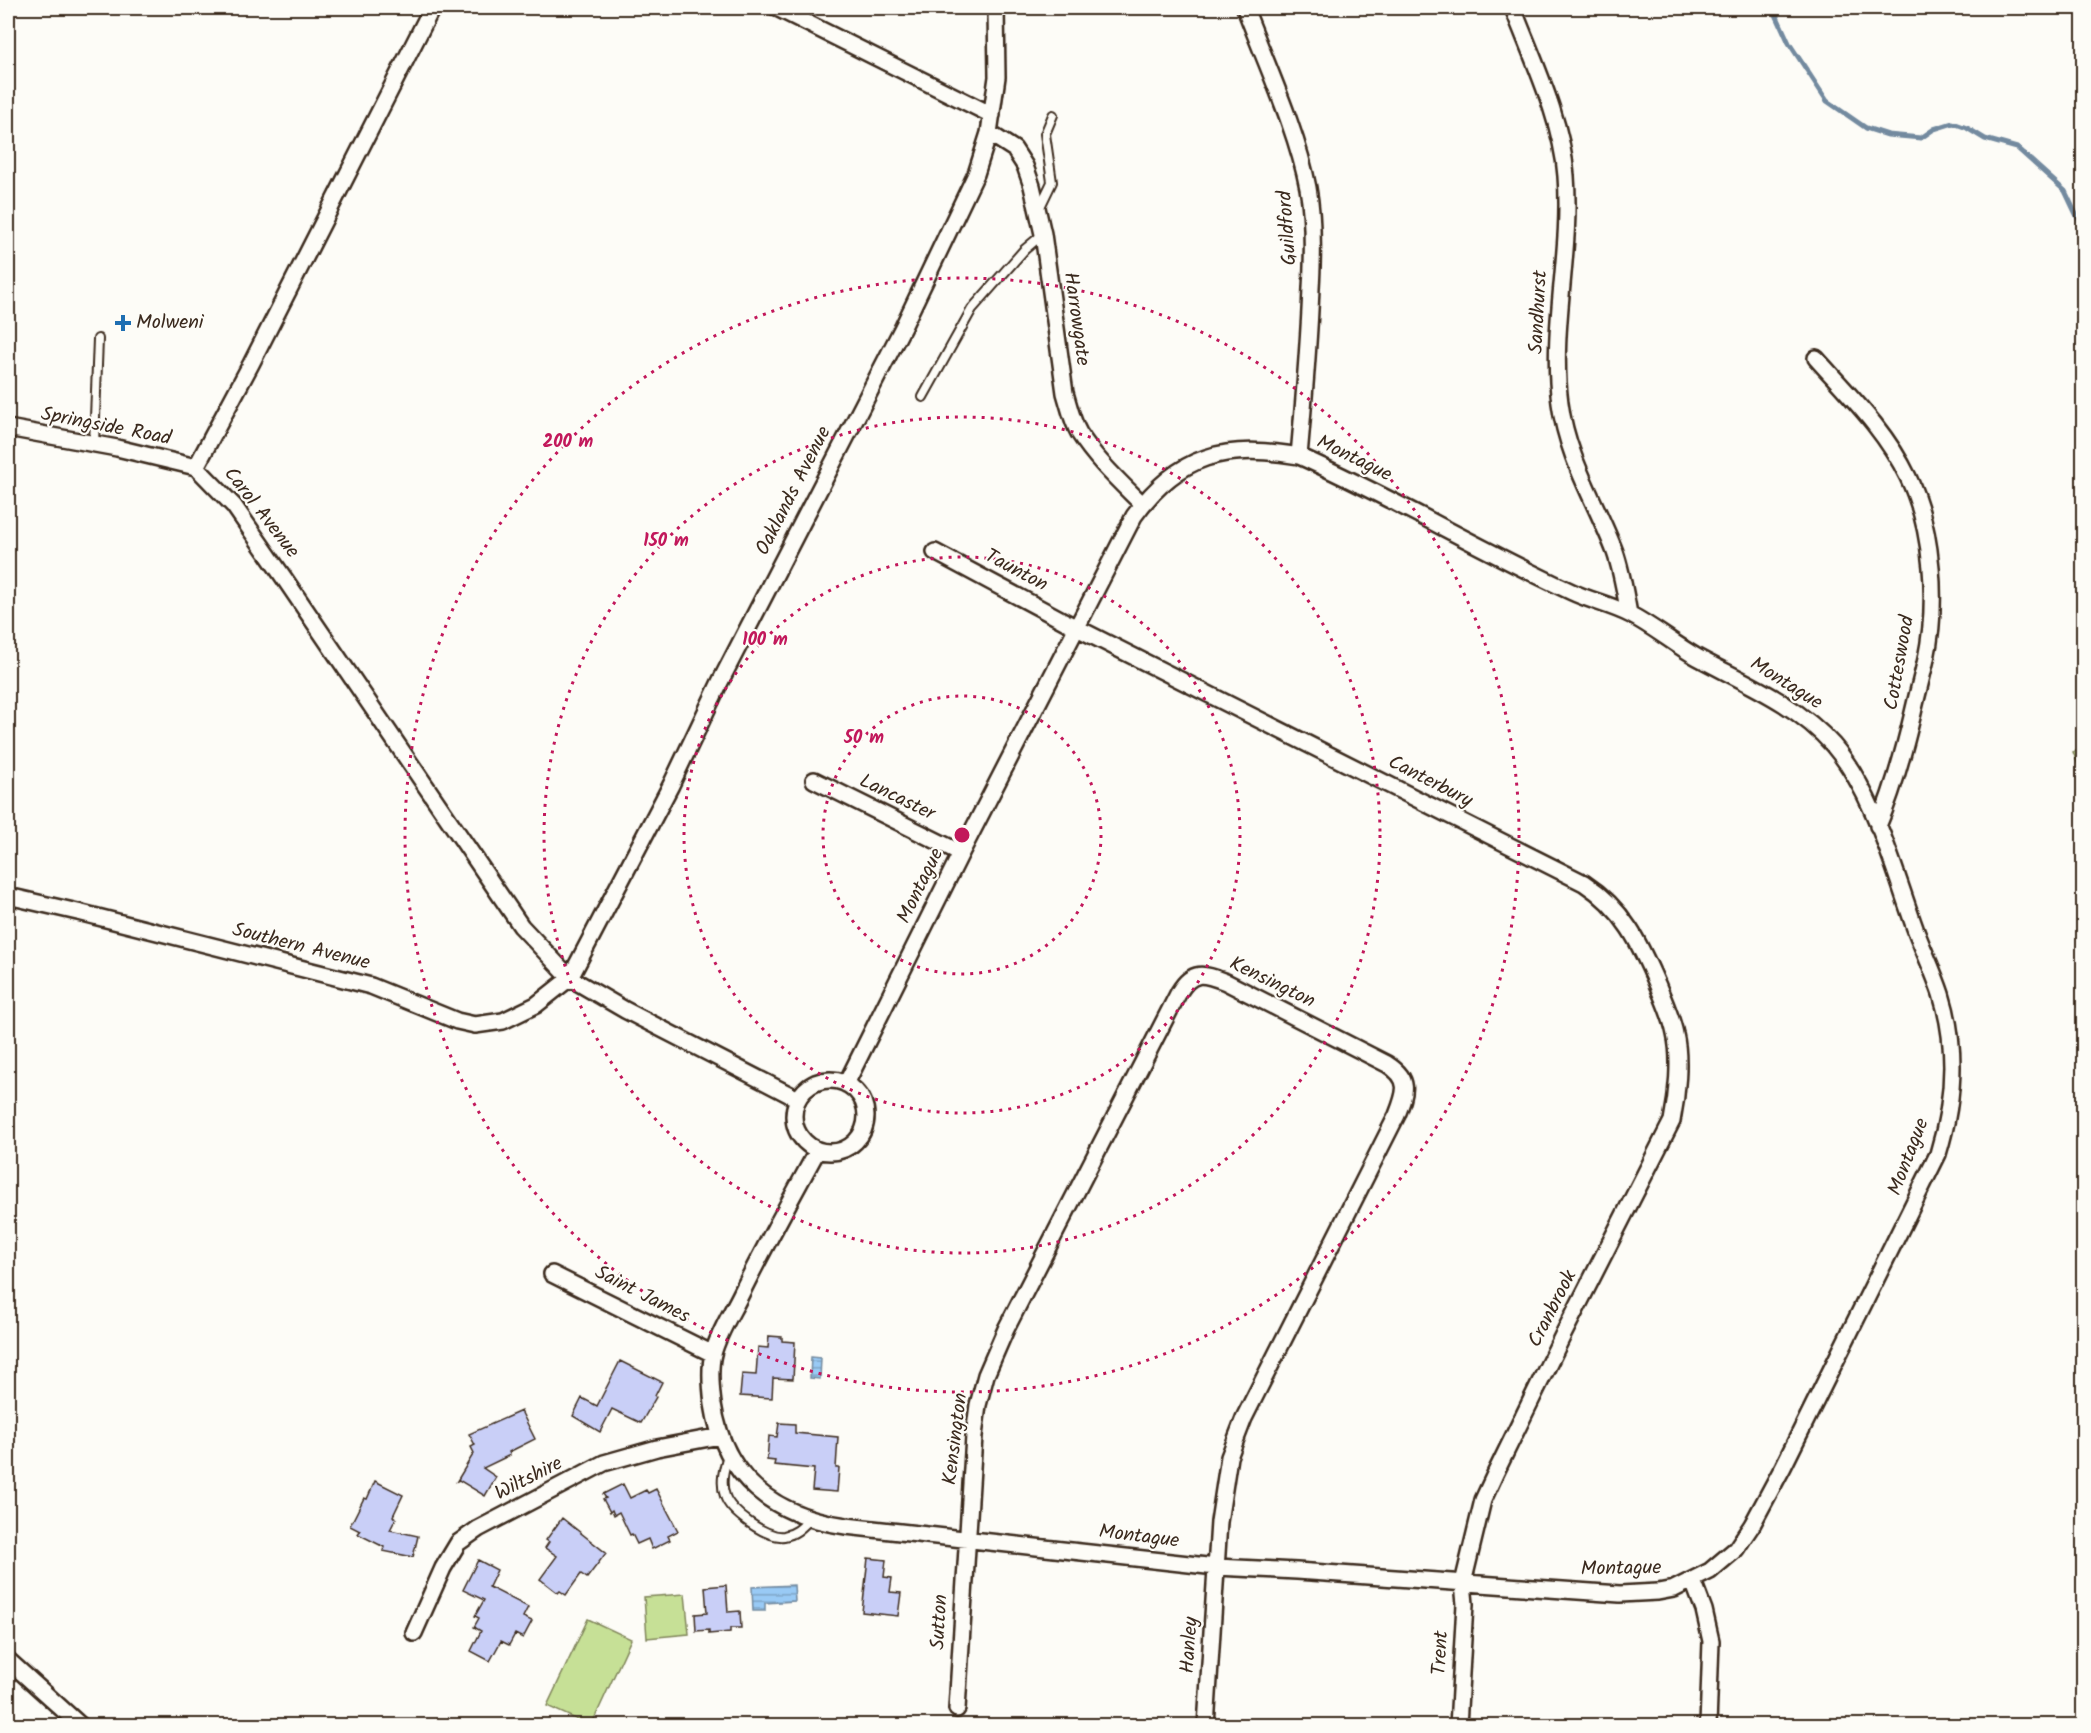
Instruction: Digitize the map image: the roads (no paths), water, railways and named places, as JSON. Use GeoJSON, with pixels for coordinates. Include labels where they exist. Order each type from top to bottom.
{"type":"FeatureCollection","features":[{"type":"Feature","properties":{"kind":"street","name":"Carol Avenue"},"geometry":{"type":"LineString","coordinates":[[432,8],[267,333],[196,467],[234,506],[521,926],[570,978],[625,1010],[798,1099]]}},
{"type":"Feature","properties":{"kind":"street"},"geometry":{"type":"LineString","coordinates":[[777,8],[992,115]]}},
{"type":"Feature","properties":{"kind":"street","name":"Oaklands Avenue"},"geometry":{"type":"LineString","coordinates":[[570,978],[666,795],[720,682],[903,327],[976,174],[989,133],[997,77],[996,8]]}},
{"type":"Feature","properties":{"kind":"street","name":"Guildford"},"geometry":{"type":"LineString","coordinates":[[1245,8],[1294,139],[1308,188],[1310,204],[1312,257],[1310,335],[1299,456]]}},
{"type":"Feature","properties":{"kind":"street","name":"Sandhurst"},"geometry":{"type":"LineString","coordinates":[[1513,8],[1559,131],[1565,165],[1567,200],[1558,359],[1560,406],[1572,457],[1615,554],[1629,614]]}},
{"type":"Feature","properties":{"kind":"street","name":"Harrowgate"},"geometry":{"type":"LineString","coordinates":[[989,133],[1008,143],[1020,157],[1032,186],[1043,234],[1065,393],[1070,412],[1079,432],[1102,464],[1142,504]]}},
{"type":"Feature","properties":{"kind":"street","name":"Cotteswood"},"geometry":{"type":"LineString","coordinates":[[1816,358],[1875,426],[1898,460],[1917,499],[1929,546],[1932,595],[1927,658],[1903,753],[1878,826]]}},
{"type":"Feature","properties":{"kind":"street","name":"Springside Road"},"geometry":{"type":"LineString","coordinates":[[8,428],[94,444],[196,467]]}},
{"type":"Feature","properties":{"kind":"street","name":"Montague"},"geometry":{"type":"LineString","coordinates":[[817,1150],[762,1252],[713,1354],[711,1390],[715,1421],[720,1436],[734,1464],[744,1477],[764,1497],[783,1508],[810,1519],[846,1526],[1216,1567],[1620,1594],[1658,1592],[1674,1589],[1710,1571],[1729,1555],[1752,1525],[1789,1457],[1938,1155],[1944,1133],[1953,1073],[1950,1031],[1941,995],[1878,826],[1850,768],[1817,728],[1771,694],[1696,656],[1629,614],[1574,593],[1325,467],[1299,456],[1270,450],[1224,452],[1183,468],[1159,485],[1142,504],[961,853],[846,1084]]}},
{"type":"Feature","properties":{"kind":"street","name":"Taunton"},"geometry":{"type":"LineString","coordinates":[[935,552],[1077,628]]}},
{"type":"Feature","properties":{"kind":"street","name":"Canterbury"},"geometry":{"type":"LineString","coordinates":[[1077,628],[1584,883],[1597,892],[1619,912],[1641,948],[1676,1034],[1677,1056]]}},
{"type":"Feature","properties":{"kind":"street","name":"Lancaster"},"geometry":{"type":"LineString","coordinates":[[814,780],[961,853]]}},
{"type":"Feature","properties":{"kind":"street","name":"Southern Avenue"},"geometry":{"type":"LineString","coordinates":[[8,896],[371,986],[457,1021],[475,1025],[503,1021],[536,1005],[570,978]]}},
{"type":"Feature","properties":{"kind":"street","name":"Kensington"},"geometry":{"type":"LineString","coordinates":[[966,1538],[974,1436],[978,1405],[986,1375],[1006,1329],[1179,992],[1185,983],[1200,974],[1226,982],[1387,1064],[1400,1075],[1405,1086],[1404,1097],[1397,1115],[1244,1418],[1229,1457],[1216,1567]]}},
{"type":"Feature","properties":{"kind":"street","name":"Cranbrook"},"geometry":{"type":"LineString","coordinates":[[1463,1583],[1483,1500],[1669,1130],[1676,1095],[1677,1056]]}},
{"type":"Feature","properties":{"kind":"street"},"geometry":{"type":"LineString","coordinates":[[824,1080],[836,1080],[846,1084],[856,1091],[866,1113],[861,1135],[842,1150],[830,1152],[817,1150],[799,1135],[794,1124],[794,1111],[798,1099],[804,1090],[824,1080]]}},
{"type":"Feature","properties":{"kind":"street","name":"Saint James"},"geometry":{"type":"LineString","coordinates":[[552,1274],[713,1354]]}},
{"type":"Feature","properties":{"kind":"street","name":"Wiltshire"},"geometry":{"type":"LineString","coordinates":[[414,1633],[453,1551],[458,1543],[478,1529],[604,1463],[657,1448],[720,1436]]}},
{"type":"Feature","properties":{"kind":"street","name":"Sutton"},"geometry":{"type":"LineString","coordinates":[[957,1708],[966,1538]]}},
{"type":"Feature","properties":{"kind":"street","name":"Hanley"},"geometry":{"type":"LineString","coordinates":[[1206,1725],[1216,1567]]}},
{"type":"Feature","properties":{"kind":"street"},"geometry":{"type":"LineString","coordinates":[[1693,1581],[1704,1610],[1711,1641],[1708,1725]]}},
{"type":"Feature","properties":{"kind":"street","name":"Trent"},"geometry":{"type":"LineString","coordinates":[[1458,1725],[1465,1604],[1463,1583]]}},
{"type":"Feature","properties":{"kind":"street"},"geometry":{"type":"LineString","coordinates":[[8,1660],[81,1725]]}},
{"type":"Feature","properties":{"kind":"lane"},"geometry":{"type":"LineString","coordinates":[[1038,211],[1052,182],[1045,134],[1053,115]]}},
{"type":"Feature","properties":{"kind":"lane"},"geometry":{"type":"LineString","coordinates":[[923,397],[972,309],[1024,250],[1043,234]]}},
{"type":"Feature","properties":{"kind":"lane"},"geometry":{"type":"LineString","coordinates":[[94,444],[98,339]]}},
{"type":"Feature","properties":{"kind":"lane"},"geometry":{"type":"LineString","coordinates":[[728,1453],[723,1471],[723,1494],[736,1512],[749,1522],[778,1536],[798,1531],[810,1519]]}},
{"type":"Feature","properties":{"kind":"water"},"geometry":{"type":"Polygon","coordinates":[[[811,1357],[821,1358],[820,1379],[810,1378],[811,1357]]]}},
{"type":"Feature","properties":{"kind":"water"},"geometry":{"type":"Polygon","coordinates":[[[794,1585],[795,1601],[765,1603],[765,1611],[753,1611],[752,1587],[794,1585]]]}},
{"type":"Feature","properties":{"kind":"waterway"},"geometry":{"type":"LineString","coordinates":[[1773,8],[1789,43],[1827,101],[1866,128],[1888,135],[1921,138],[1934,129],[1953,123],[1985,139],[2017,148],[2065,191],[2084,231]]}},
{"type":"Feature","properties":{"kind":"place","name":"Molweni"},"geometry":{"type":"Point","coordinates":[123,323]}}]}
